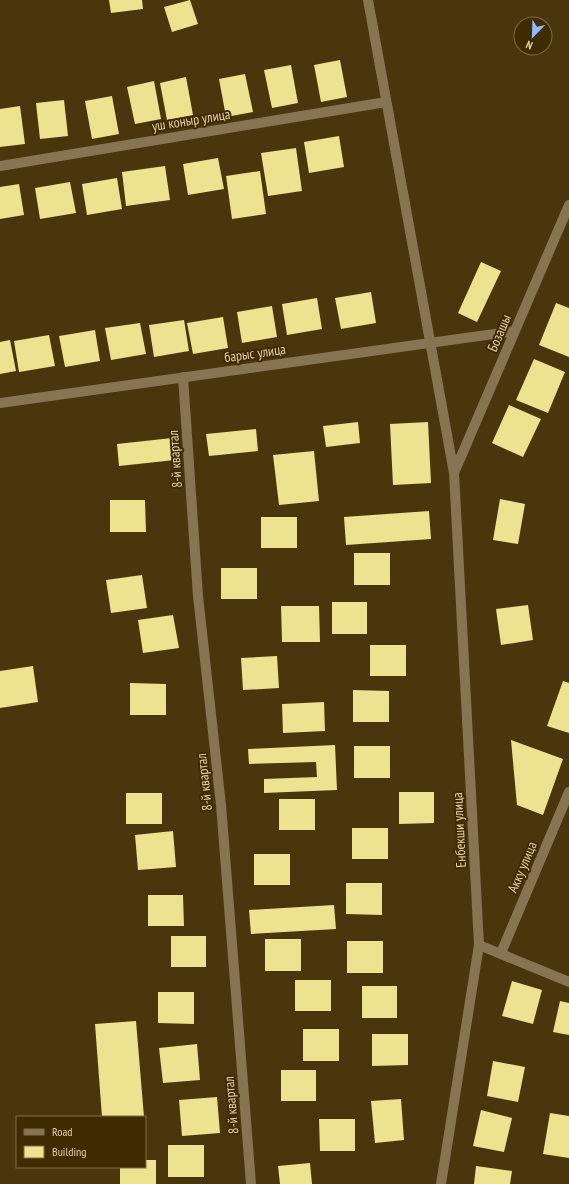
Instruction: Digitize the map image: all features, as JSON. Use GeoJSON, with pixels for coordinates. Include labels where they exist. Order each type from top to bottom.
{"type":"FeatureCollection","features":[{"type":"Feature","properties":{"kind":"street","name":"Енбекши улица"},"geometry":{"type":"LineString","coordinates":[[368,0],[454,472],[479,944],[441,1184]]}},
{"type":"Feature","properties":{"kind":"street","name":"уш коныр улица"},"geometry":{"type":"LineString","coordinates":[[0,166],[386,102]]}},
{"type":"Feature","properties":{"kind":"street","name":"Бозашы"},"geometry":{"type":"LineString","coordinates":[[454,472],[569,205]]}},
{"type":"Feature","properties":{"kind":"street","name":"барыс улица"},"geometry":{"type":"LineString","coordinates":[[0,403],[515,331]]}},
{"type":"Feature","properties":{"kind":"street","name":"8-й квартал"},"geometry":{"type":"LineString","coordinates":[[183,377],[198,596],[221,805],[252,1184]]}},
{"type":"Feature","properties":{"kind":"street","name":"Акку улица"},"geometry":{"type":"LineString","coordinates":[[500,953],[569,792]]}},
{"type":"Feature","properties":{"kind":"street"},"geometry":{"type":"LineString","coordinates":[[479,944],[569,982]]}},
{"type":"Feature","properties":{"kind":"building"},"geometry":{"type":"Polygon","coordinates":[[[109,0],[142,0],[143,9],[111,13],[109,0]]]}},
{"type":"Feature","properties":{"kind":"building"},"geometry":{"type":"Polygon","coordinates":[[[190,0],[198,24],[172,32],[164,7],[190,0]]]}},
{"type":"Feature","properties":{"kind":"building"},"geometry":{"type":"Polygon","coordinates":[[[340,60],[347,97],[321,102],[314,65],[340,60]]]}},
{"type":"Feature","properties":{"kind":"building"},"geometry":{"type":"Polygon","coordinates":[[[291,65],[298,103],[272,108],[264,70],[291,65]]]}},
{"type":"Feature","properties":{"kind":"building"},"geometry":{"type":"Polygon","coordinates":[[[245,74],[253,112],[226,117],[219,79],[245,74]]]}},
{"type":"Feature","properties":{"kind":"building"},"geometry":{"type":"Polygon","coordinates":[[[186,77],[193,115],[167,120],[160,83],[186,77]]]}},
{"type":"Feature","properties":{"kind":"building"},"geometry":{"type":"Polygon","coordinates":[[[154,81],[161,119],[135,124],[127,87],[154,81]]]}},
{"type":"Feature","properties":{"kind":"building"},"geometry":{"type":"Polygon","coordinates":[[[112,96],[119,134],[92,139],[85,101],[112,96]]]}},
{"type":"Feature","properties":{"kind":"building"},"geometry":{"type":"Polygon","coordinates":[[[64,100],[68,136],[40,139],[36,103],[64,100]]]}},
{"type":"Feature","properties":{"kind":"building"},"geometry":{"type":"Polygon","coordinates":[[[20,106],[25,144],[0,147],[0,109],[20,106]]]}},
{"type":"Feature","properties":{"kind":"building"},"geometry":{"type":"Polygon","coordinates":[[[339,136],[344,167],[309,173],[304,142],[339,136]]]}},
{"type":"Feature","properties":{"kind":"building"},"geometry":{"type":"Polygon","coordinates":[[[296,148],[302,191],[268,196],[261,153],[296,148]]]}},
{"type":"Feature","properties":{"kind":"building"},"geometry":{"type":"Polygon","coordinates":[[[218,158],[224,189],[188,195],[183,164],[218,158]]]}},
{"type":"Feature","properties":{"kind":"building"},"geometry":{"type":"Polygon","coordinates":[[[165,166],[170,200],[126,206],[122,172],[165,166]]]}},
{"type":"Feature","properties":{"kind":"building"},"geometry":{"type":"Polygon","coordinates":[[[260,171],[266,214],[232,219],[226,176],[260,171]]]}},
{"type":"Feature","properties":{"kind":"building"},"geometry":{"type":"Polygon","coordinates":[[[117,178],[122,209],[87,215],[82,184],[117,178]]]}},
{"type":"Feature","properties":{"kind":"building"},"geometry":{"type":"Polygon","coordinates":[[[70,182],[76,213],[40,219],[35,188],[70,182]]]}},
{"type":"Feature","properties":{"kind":"building"},"geometry":{"type":"Polygon","coordinates":[[[19,184],[24,215],[0,219],[0,187],[19,184]]]}},
{"type":"Feature","properties":{"kind":"building"},"geometry":{"type":"Polygon","coordinates":[[[481,262],[501,271],[477,322],[458,313],[481,262]]]}},
{"type":"Feature","properties":{"kind":"building"},"geometry":{"type":"Polygon","coordinates":[[[371,292],[376,323],[341,329],[335,298],[371,292]]]}},
{"type":"Feature","properties":{"kind":"building"},"geometry":{"type":"Polygon","coordinates":[[[317,298],[322,329],[287,335],[282,304],[317,298]]]}},
{"type":"Feature","properties":{"kind":"building"},"geometry":{"type":"Polygon","coordinates":[[[556,303],[569,308],[569,357],[539,345],[556,303]]]}},
{"type":"Feature","properties":{"kind":"building"},"geometry":{"type":"Polygon","coordinates":[[[272,306],[277,337],[242,343],[237,312],[272,306]]]}},
{"type":"Feature","properties":{"kind":"building"},"geometry":{"type":"Polygon","coordinates":[[[223,317],[228,348],[193,354],[187,323],[223,317]]]}},
{"type":"Feature","properties":{"kind":"building"},"geometry":{"type":"Polygon","coordinates":[[[184,320],[189,351],[154,357],[149,325],[184,320]]]}},
{"type":"Feature","properties":{"kind":"building"},"geometry":{"type":"Polygon","coordinates":[[[140,323],[146,354],[111,360],[105,328],[140,323]]]}},
{"type":"Feature","properties":{"kind":"building"},"geometry":{"type":"Polygon","coordinates":[[[95,330],[100,361],[65,367],[59,336],[95,330]]]}},
{"type":"Feature","properties":{"kind":"building"},"geometry":{"type":"Polygon","coordinates":[[[49,335],[55,366],[19,372],[14,341],[49,335]]]}},
{"type":"Feature","properties":{"kind":"building"},"geometry":{"type":"Polygon","coordinates":[[[10,340],[16,371],[0,374],[0,342],[10,340]]]}},
{"type":"Feature","properties":{"kind":"building"},"geometry":{"type":"Polygon","coordinates":[[[534,359],[565,372],[548,413],[516,400],[534,359]]]}},
{"type":"Feature","properties":{"kind":"building"},"geometry":{"type":"Polygon","coordinates":[[[509,405],[541,419],[523,457],[492,443],[509,405]]]}},
{"type":"Feature","properties":{"kind":"building"},"geometry":{"type":"Polygon","coordinates":[[[358,422],[360,443],[326,447],[323,426],[358,422]]]}},
{"type":"Feature","properties":{"kind":"building"},"geometry":{"type":"Polygon","coordinates":[[[428,422],[431,483],[393,485],[390,424],[428,422]]]}},
{"type":"Feature","properties":{"kind":"building"},"geometry":{"type":"Polygon","coordinates":[[[256,429],[258,451],[209,456],[206,434],[256,429]]]}},
{"type":"Feature","properties":{"kind":"building"},"geometry":{"type":"Polygon","coordinates":[[[172,438],[175,460],[119,466],[117,444],[172,438]]]}},
{"type":"Feature","properties":{"kind":"building"},"geometry":{"type":"Polygon","coordinates":[[[314,451],[319,501],[279,505],[273,455],[314,451]]]}},
{"type":"Feature","properties":{"kind":"building"},"geometry":{"type":"Polygon","coordinates":[[[500,499],[525,504],[518,544],[493,540],[500,499]]]}},
{"type":"Feature","properties":{"kind":"building"},"geometry":{"type":"Polygon","coordinates":[[[110,500],[145,500],[146,532],[110,532],[110,500]]]}},
{"type":"Feature","properties":{"kind":"building"},"geometry":{"type":"Polygon","coordinates":[[[429,511],[431,539],[346,545],[344,517],[429,511]]]}},
{"type":"Feature","properties":{"kind":"building"},"geometry":{"type":"Polygon","coordinates":[[[261,517],[297,517],[297,548],[261,548],[261,517]]]}},
{"type":"Feature","properties":{"kind":"building"},"geometry":{"type":"Polygon","coordinates":[[[354,553],[390,553],[390,585],[354,585],[354,553]]]}},
{"type":"Feature","properties":{"kind":"building"},"geometry":{"type":"Polygon","coordinates":[[[221,568],[257,568],[257,599],[221,599],[221,568]]]}},
{"type":"Feature","properties":{"kind":"building"},"geometry":{"type":"Polygon","coordinates":[[[142,575],[147,608],[111,613],[106,580],[142,575]]]}},
{"type":"Feature","properties":{"kind":"building"},"geometry":{"type":"Polygon","coordinates":[[[332,602],[367,602],[367,634],[332,634],[332,602]]]}},
{"type":"Feature","properties":{"kind":"building"},"geometry":{"type":"Polygon","coordinates":[[[528,605],[533,640],[501,645],[496,609],[528,605]]]}},
{"type":"Feature","properties":{"kind":"building"},"geometry":{"type":"Polygon","coordinates":[[[281,606],[319,606],[320,642],[282,642],[281,606]]]}},
{"type":"Feature","properties":{"kind":"building"},"geometry":{"type":"Polygon","coordinates":[[[173,615],[179,648],[143,653],[138,620],[173,615]]]}},
{"type":"Feature","properties":{"kind":"building"},"geometry":{"type":"Polygon","coordinates":[[[370,645],[406,645],[406,676],[370,676],[370,645]]]}},
{"type":"Feature","properties":{"kind":"building"},"geometry":{"type":"Polygon","coordinates":[[[277,656],[279,688],[243,690],[241,658],[277,656]]]}},
{"type":"Feature","properties":{"kind":"building"},"geometry":{"type":"Polygon","coordinates":[[[33,666],[38,702],[0,708],[0,671],[33,666]]]}},
{"type":"Feature","properties":{"kind":"building"},"geometry":{"type":"Polygon","coordinates":[[[563,681],[569,683],[569,733],[547,726],[563,681]]]}},
{"type":"Feature","properties":{"kind":"building"},"geometry":{"type":"Polygon","coordinates":[[[130,683],[166,684],[166,715],[130,715],[130,683]]]}},
{"type":"Feature","properties":{"kind":"building"},"geometry":{"type":"Polygon","coordinates":[[[353,690],[389,691],[389,722],[353,722],[353,690]]]}},
{"type":"Feature","properties":{"kind":"building"},"geometry":{"type":"Polygon","coordinates":[[[324,702],[325,731],[283,733],[282,704],[324,702]]]}},
{"type":"Feature","properties":{"kind":"building"},"geometry":{"type":"Polygon","coordinates":[[[511,740],[563,759],[543,815],[517,805],[511,740]]]}},
{"type":"Feature","properties":{"kind":"building"},"geometry":{"type":"Polygon","coordinates":[[[335,745],[337,790],[264,793],[264,779],[317,777],[316,762],[249,764],[248,749],[335,745]]]}},
{"type":"Feature","properties":{"kind":"building"},"geometry":{"type":"Polygon","coordinates":[[[354,746],[390,746],[390,778],[354,778],[354,746]]]}},
{"type":"Feature","properties":{"kind":"building"},"geometry":{"type":"Polygon","coordinates":[[[399,792],[434,792],[434,823],[399,824],[399,792]]]}},
{"type":"Feature","properties":{"kind":"building"},"geometry":{"type":"Polygon","coordinates":[[[126,793],[162,793],[162,824],[126,824],[126,793]]]}},
{"type":"Feature","properties":{"kind":"building"},"geometry":{"type":"Polygon","coordinates":[[[279,799],[315,799],[315,830],[279,830],[279,799]]]}},
{"type":"Feature","properties":{"kind":"building"},"geometry":{"type":"Polygon","coordinates":[[[352,828],[388,828],[388,859],[352,859],[352,828]]]}},
{"type":"Feature","properties":{"kind":"building"},"geometry":{"type":"Polygon","coordinates":[[[173,831],[176,867],[138,870],[135,835],[173,831]]]}},
{"type":"Feature","properties":{"kind":"building"},"geometry":{"type":"Polygon","coordinates":[[[254,854],[290,854],[290,885],[254,885],[254,854]]]}},
{"type":"Feature","properties":{"kind":"building"},"geometry":{"type":"Polygon","coordinates":[[[346,883],[382,883],[382,915],[346,914],[346,883]]]}},
{"type":"Feature","properties":{"kind":"building"},"geometry":{"type":"Polygon","coordinates":[[[148,895],[183,895],[184,926],[148,926],[148,895]]]}},
{"type":"Feature","properties":{"kind":"building"},"geometry":{"type":"Polygon","coordinates":[[[334,905],[336,929],[251,934],[249,910],[334,905]]]}},
{"type":"Feature","properties":{"kind":"building"},"geometry":{"type":"Polygon","coordinates":[[[171,936],[206,936],[206,967],[171,967],[171,936]]]}},
{"type":"Feature","properties":{"kind":"building"},"geometry":{"type":"Polygon","coordinates":[[[265,939],[301,939],[301,971],[265,971],[265,939]]]}},
{"type":"Feature","properties":{"kind":"building"},"geometry":{"type":"Polygon","coordinates":[[[347,941],[383,941],[383,973],[347,973],[347,941]]]}},
{"type":"Feature","properties":{"kind":"building"},"geometry":{"type":"Polygon","coordinates":[[[295,980],[331,980],[331,1011],[295,1011],[295,980]]]}},
{"type":"Feature","properties":{"kind":"building"},"geometry":{"type":"Polygon","coordinates":[[[512,981],[542,990],[533,1024],[502,1016],[512,981]]]}},
{"type":"Feature","properties":{"kind":"building"},"geometry":{"type":"Polygon","coordinates":[[[362,986],[397,986],[397,1018],[362,1018],[362,986]]]}},
{"type":"Feature","properties":{"kind":"building"},"geometry":{"type":"Polygon","coordinates":[[[158,992],[194,992],[194,1024],[158,1023],[158,992]]]}},
{"type":"Feature","properties":{"kind":"building"},"geometry":{"type":"Polygon","coordinates":[[[560,1001],[569,1003],[569,1035],[553,1032],[560,1001]]]}},
{"type":"Feature","properties":{"kind":"building"},"geometry":{"type":"Polygon","coordinates":[[[136,1021],[144,1116],[102,1116],[95,1024],[136,1021]]]}},
{"type":"Feature","properties":{"kind":"building"},"geometry":{"type":"Polygon","coordinates":[[[303,1029],[339,1029],[339,1061],[303,1061],[303,1029]]]}},
{"type":"Feature","properties":{"kind":"building"},"geometry":{"type":"Polygon","coordinates":[[[372,1034],[408,1034],[408,1065],[372,1066],[372,1034]]]}},
{"type":"Feature","properties":{"kind":"building"},"geometry":{"type":"Polygon","coordinates":[[[197,1044],[200,1080],[163,1083],[159,1048],[197,1044]]]}},
{"type":"Feature","properties":{"kind":"building"},"geometry":{"type":"Polygon","coordinates":[[[493,1061],[525,1067],[518,1102],[487,1096],[493,1061]]]}},
{"type":"Feature","properties":{"kind":"building"},"geometry":{"type":"Polygon","coordinates":[[[281,1070],[316,1070],[316,1101],[281,1101],[281,1070]]]}},
{"type":"Feature","properties":{"kind":"building"},"geometry":{"type":"Polygon","coordinates":[[[217,1097],[220,1133],[182,1136],[179,1100],[217,1097]]]}},
{"type":"Feature","properties":{"kind":"building"},"geometry":{"type":"Polygon","coordinates":[[[401,1099],[404,1140],[375,1143],[371,1101],[401,1099]]]}},
{"type":"Feature","properties":{"kind":"building"},"geometry":{"type":"Polygon","coordinates":[[[481,1110],[512,1118],[504,1152],[473,1146],[481,1110]]]}},
{"type":"Feature","properties":{"kind":"building"},"geometry":{"type":"Polygon","coordinates":[[[550,1113],[569,1116],[569,1158],[543,1154],[550,1113]]]}},
{"type":"Feature","properties":{"kind":"building"},"geometry":{"type":"Polygon","coordinates":[[[319,1119],[355,1119],[355,1151],[320,1151],[319,1119]]]}},
{"type":"Feature","properties":{"kind":"building"},"geometry":{"type":"Polygon","coordinates":[[[168,1145],[204,1145],[204,1177],[168,1177],[168,1145]]]}},
{"type":"Feature","properties":{"kind":"building"},"geometry":{"type":"Polygon","coordinates":[[[146,1160],[156,1160],[156,1184],[120,1184],[120,1168],[146,1168],[146,1160]]]}},
{"type":"Feature","properties":{"kind":"building"},"geometry":{"type":"Polygon","coordinates":[[[310,1163],[312,1184],[280,1184],[278,1166],[310,1163]]]}},
{"type":"Feature","properties":{"kind":"building"},"geometry":{"type":"Polygon","coordinates":[[[476,1166],[512,1171],[510,1184],[474,1184],[476,1166]]]}}]}
